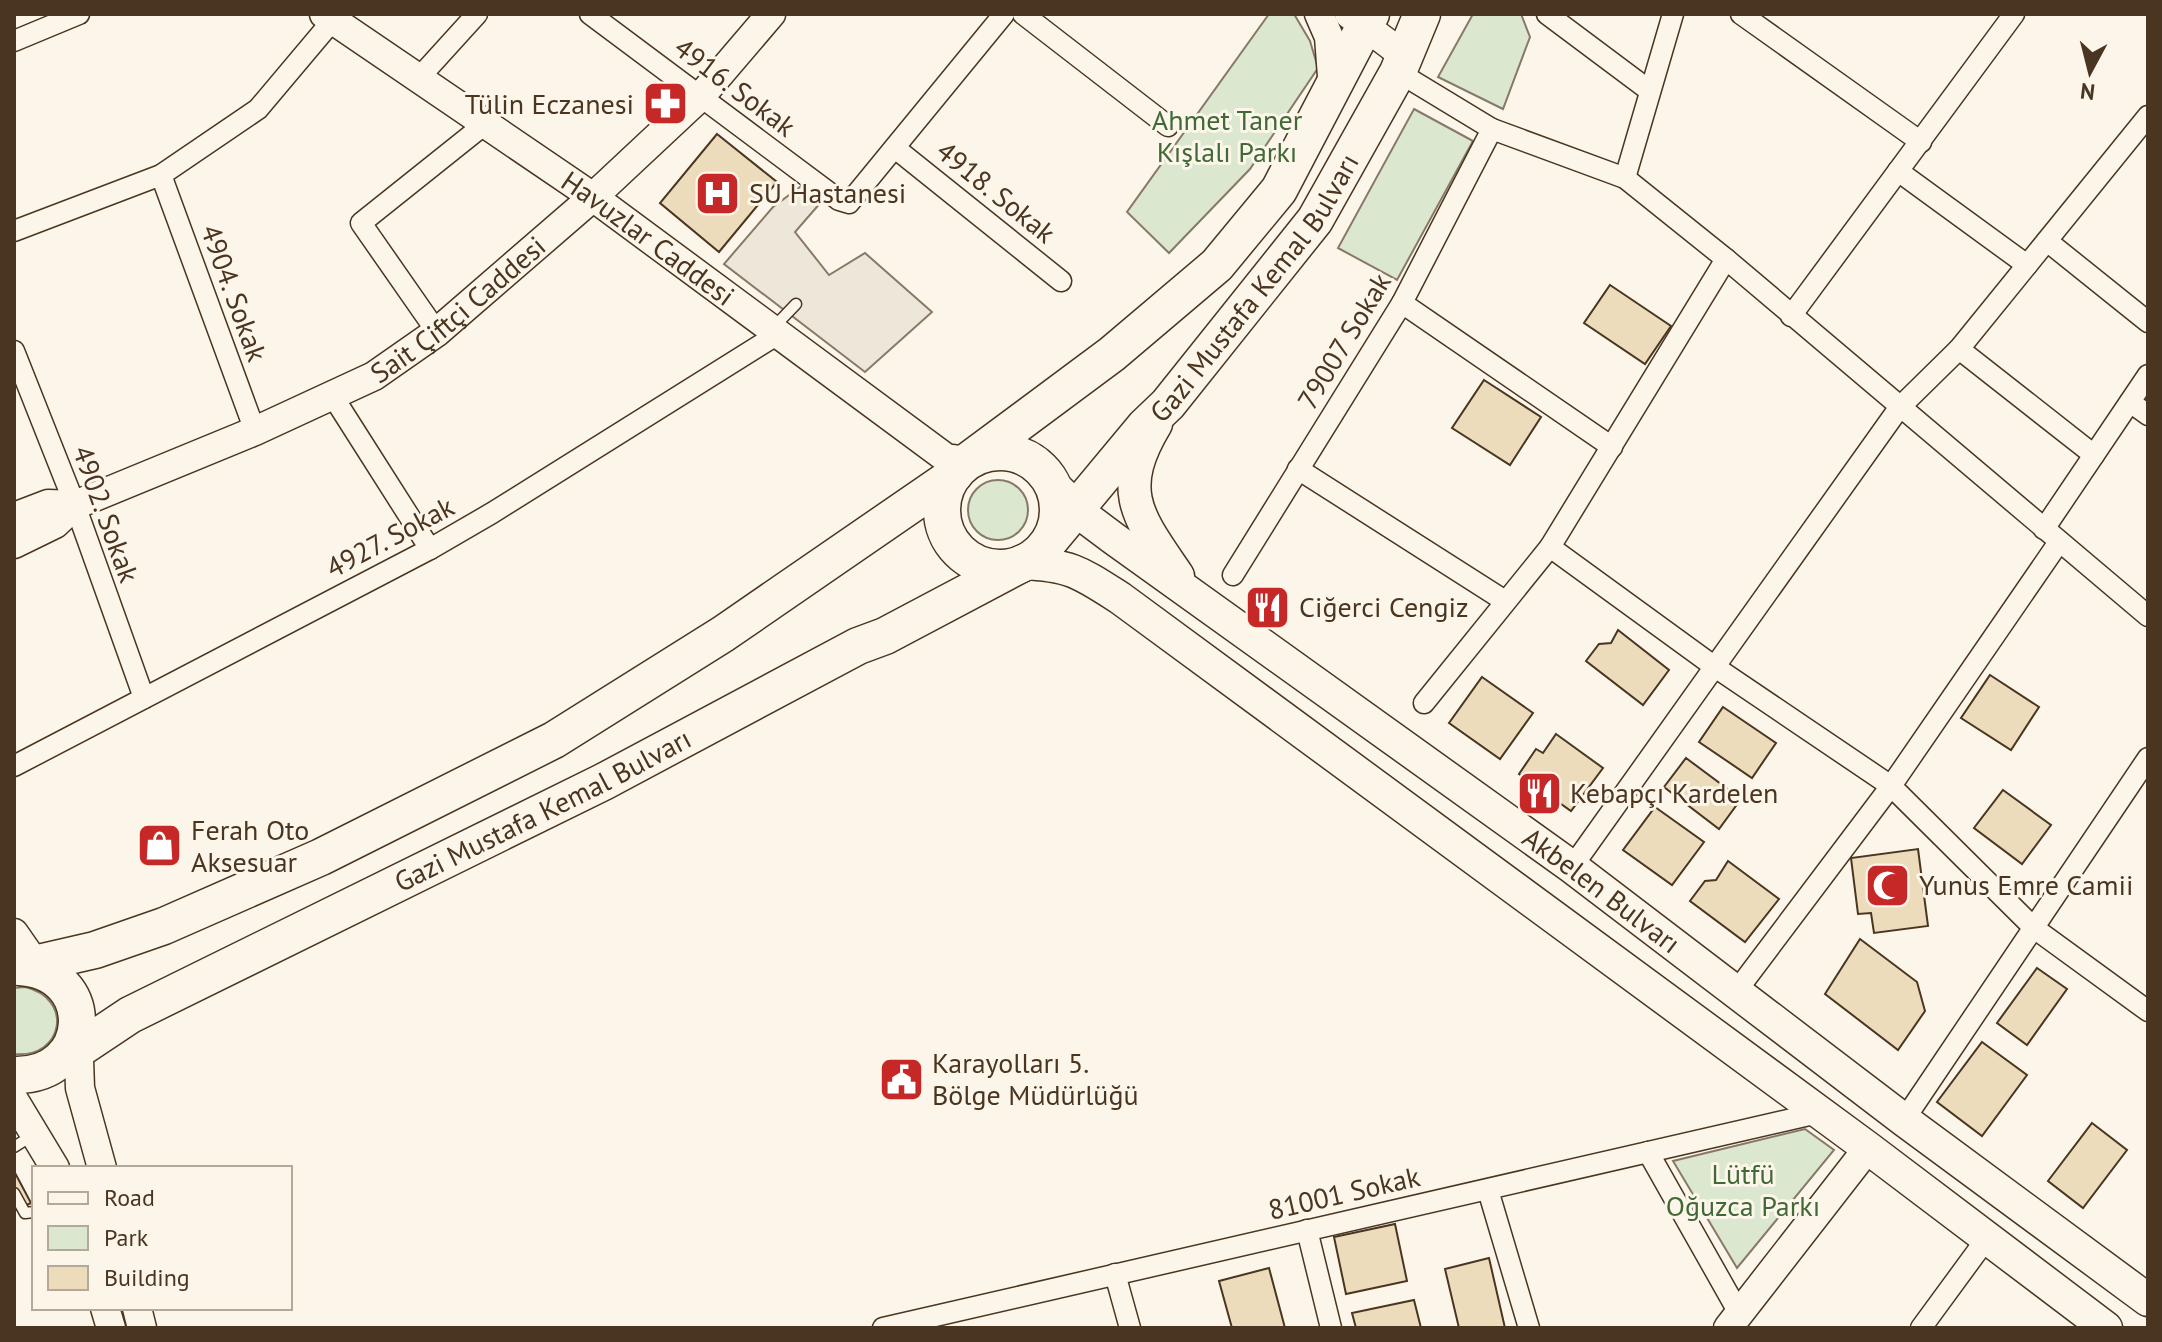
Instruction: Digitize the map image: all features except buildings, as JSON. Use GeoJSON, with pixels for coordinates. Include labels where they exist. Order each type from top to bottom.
{"type":"FeatureCollection","features":[{"type":"Feature","properties":{"kind":"highway","name":"Gazi Mustafa Kemal Bulvarı"},"geometry":{"type":"LineString","coordinates":[[18,1083],[49,1070],[73,1044],[603,782],[1039,554],[1051,539],[1065,496],[1168,404],[1315,220],[1402,65],[1422,14]]}},
{"type":"Feature","properties":{"kind":"highway","name":"Gazi Mustafa Kemal Bulvarı"},"geometry":{"type":"LineString","coordinates":[[25,960],[95,950],[178,920],[321,857],[554,740],[723,634],[961,468],[1112,354],[1217,265],[1279,190],[1333,90],[1362,17]]}},
{"type":"Feature","properties":{"kind":"highway"},"geometry":{"type":"LineString","coordinates":[[1023,563],[1005,568],[986,566],[968,559],[955,546],[946,529],[942,511],[945,492],[961,468],[986,453],[1006,452],[1025,457],[1041,468],[1065,496]]}},
{"type":"Feature","properties":{"kind":"highway"},"geometry":{"type":"LineString","coordinates":[[25,960],[56,977],[68,991],[76,1007],[73,1044]]}},
{"type":"Feature","properties":{"kind":"main road"},"geometry":{"type":"LineString","coordinates":[[1168,404],[1143,446],[1132,478],[1138,514],[1191,595]]}},
{"type":"Feature","properties":{"kind":"main road","name":"Akbelen Bulvarı"},"geometry":{"type":"LineString","coordinates":[[1065,496],[1113,538],[1572,867],[1904,1120],[2147,1296]]}},
{"type":"Feature","properties":{"kind":"main road","name":"Akbelen Bulvarı"},"geometry":{"type":"LineString","coordinates":[[1023,563],[1052,564],[1081,573],[1120,598],[1868,1148],[2106,1328]]}},
{"type":"Feature","properties":{"kind":"street"},"geometry":{"type":"LineString","coordinates":[[14,41],[79,14]]}},
{"type":"Feature","properties":{"kind":"street"},"geometry":{"type":"LineString","coordinates":[[418,79],[477,14]]}},
{"type":"Feature","properties":{"kind":"street","name":"4916. Sokak"},"geometry":{"type":"LineString","coordinates":[[590,14],[839,200],[849,203],[895,148]]}},
{"type":"Feature","properties":{"kind":"street","name":"Sait Çiftçi Caddesi"},"geometry":{"type":"LineString","coordinates":[[14,544],[55,524],[75,505],[255,431],[374,376],[437,332],[593,197],[701,96],[771,14]]}},
{"type":"Feature","properties":{"kind":"street"},"geometry":{"type":"LineString","coordinates":[[895,148],[1004,14]]}},
{"type":"Feature","properties":{"kind":"street"},"geometry":{"type":"LineString","coordinates":[[1023,14],[1168,126]]}},
{"type":"Feature","properties":{"kind":"street"},"geometry":{"type":"LineString","coordinates":[[1319,14],[1329,37],[1333,90]]}},
{"type":"Feature","properties":{"kind":"street"},"geometry":{"type":"LineString","coordinates":[[1547,14],[1650,91]]}},
{"type":"Feature","properties":{"kind":"street"},"geometry":{"type":"LineString","coordinates":[[1625,178],[1673,14]]}},
{"type":"Feature","properties":{"kind":"street"},"geometry":{"type":"LineString","coordinates":[[1741,14],[1921,142]]}},
{"type":"Feature","properties":{"kind":"street"},"geometry":{"type":"LineString","coordinates":[[1791,316],[2014,14]]}},
{"type":"Feature","properties":{"kind":"street"},"geometry":{"type":"LineString","coordinates":[[14,231],[161,175],[258,109],[331,16]]}},
{"type":"Feature","properties":{"kind":"street","name":"Havuzlar Caddesi"},"geometry":{"type":"LineString","coordinates":[[331,16],[593,197],[961,468]]}},
{"type":"Feature","properties":{"kind":"street"},"geometry":{"type":"LineString","coordinates":[[1362,17],[1402,65],[1492,129],[1625,178],[1726,259],[2148,616]]}},
{"type":"Feature","properties":{"kind":"street"},"geometry":{"type":"LineString","coordinates":[[1572,867],[1899,408],[1959,349],[2148,116]]}},
{"type":"Feature","properties":{"kind":"street"},"geometry":{"type":"LineString","coordinates":[[437,332],[361,223],[485,124]]}},
{"type":"Feature","properties":{"kind":"street","name":"79007 Sokak"},"geometry":{"type":"LineString","coordinates":[[1233,575],[1402,303],[1492,129]]}},
{"type":"Feature","properties":{"kind":"street","name":"4918. Sokak"},"geometry":{"type":"LineString","coordinates":[[895,148],[1061,281]]}},
{"type":"Feature","properties":{"kind":"street"},"geometry":{"type":"LineString","coordinates":[[1898,171],[2027,265]]}},
{"type":"Feature","properties":{"kind":"street","name":"4904. Sokak"},"geometry":{"type":"LineString","coordinates":[[161,175],[255,431]]}},
{"type":"Feature","properties":{"kind":"street"},"geometry":{"type":"LineString","coordinates":[[2047,241],[2148,322]]}},
{"type":"Feature","properties":{"kind":"street"},"geometry":{"type":"LineString","coordinates":[[1424,703],[1550,547],[1726,259]]}},
{"type":"Feature","properties":{"kind":"street"},"geometry":{"type":"LineString","coordinates":[[1402,303],[1612,447]]}},
{"type":"Feature","properties":{"kind":"street","name":"4927. Sokak"},"geometry":{"type":"LineString","coordinates":[[14,766],[430,549],[505,505],[775,332]]}},
{"type":"Feature","properties":{"kind":"street"},"geometry":{"type":"LineString","coordinates":[[1959,349],[2094,455]]}},
{"type":"Feature","properties":{"kind":"street","name":"4902. Sokak"},"geometry":{"type":"LineString","coordinates":[[14,351],[75,505],[144,698]]}},
{"type":"Feature","properties":{"kind":"street"},"geometry":{"type":"LineString","coordinates":[[1735,993],[1891,786],[2052,536],[2094,455],[2148,375]]}},
{"type":"Feature","properties":{"kind":"street"},"geometry":{"type":"LineString","coordinates":[[332,395],[430,549]]}},
{"type":"Feature","properties":{"kind":"street"},"geometry":{"type":"LineString","coordinates":[[2130,402],[2148,415]]}},
{"type":"Feature","properties":{"kind":"street"},"geometry":{"type":"LineString","coordinates":[[1298,469],[1505,601]]}},
{"type":"Feature","properties":{"kind":"street","name":"Sait Çiftçi Caddesi"},"geometry":{"type":"LineString","coordinates":[[14,517],[48,504],[75,505]]}},
{"type":"Feature","properties":{"kind":"street"},"geometry":{"type":"LineString","coordinates":[[1550,547],[1715,667],[1891,786],[2034,928],[2148,1011]]}},
{"type":"Feature","properties":{"kind":"street"},"geometry":{"type":"LineString","coordinates":[[1904,1120],[2148,758]]}},
{"type":"Feature","properties":{"kind":"street"},"geometry":{"type":"LineString","coordinates":[[73,1044],[80,1088],[101,1166]]}},
{"type":"Feature","properties":{"kind":"street"},"geometry":{"type":"LineString","coordinates":[[18,1083],[24,1140],[53,1166]]}},
{"type":"Feature","properties":{"kind":"street","name":"81001 Sokak"},"geometry":{"type":"LineString","coordinates":[[896,1327],[1818,1113]]}},
{"type":"Feature","properties":{"kind":"street"},"geometry":{"type":"LineString","coordinates":[[1648,1152],[1734,1321],[1868,1148]]}},
{"type":"Feature","properties":{"kind":"street"},"geometry":{"type":"LineString","coordinates":[[1488,1190],[1529,1328]]}},
{"type":"Feature","properties":{"kind":"street"},"geometry":{"type":"LineString","coordinates":[[1307,1230],[1331,1328]]}},
{"type":"Feature","properties":{"kind":"street"},"geometry":{"type":"LineString","coordinates":[[1921,1328],[1987,1238]]}},
{"type":"Feature","properties":{"kind":"street"},"geometry":{"type":"LineString","coordinates":[[1115,1274],[1130,1328]]}},
{"type":"Feature","properties":{"kind":"lane"},"geometry":{"type":"LineString","coordinates":[[775,332],[796,304]]}},
{"type":"Feature","properties":{"kind":"lane"},"geometry":{"type":"LineString","coordinates":[[14,1193],[25,1213],[32,1212]]}},
{"type":"Feature","properties":{"kind":"green space","name":"Ahmet Taner Kışlalı Parkı"},"geometry":{"type":"Polygon","coordinates":[[[1269,14],[1294,14],[1310,41],[1318,68],[1250,169],[1169,253],[1127,212],[1269,14]]]}},
{"type":"Feature","properties":{"kind":"green space"},"geometry":{"type":"Polygon","coordinates":[[[1473,14],[1521,14],[1530,37],[1503,109],[1438,77],[1473,14]]]}},
{"type":"Feature","properties":{"kind":"green space"},"geometry":{"type":"Polygon","coordinates":[[[1414,109],[1473,141],[1397,280],[1338,248],[1414,109]]]}},
{"type":"Feature","properties":{"kind":"green space"},"geometry":{"type":"Polygon","coordinates":[[[998,480],[1009,482],[1019,489],[1026,499],[1026,521],[1019,531],[1009,538],[998,540],[987,538],[977,531],[970,521],[968,510],[970,499],[977,489],[987,482],[998,480]]]}},
{"type":"Feature","properties":{"kind":"green space"},"geometry":{"type":"Polygon","coordinates":[[[25,987],[41,993],[51,1003],[57,1026],[44,1047],[31,1053],[14,1054],[14,988],[25,987]]]}},
{"type":"Feature","properties":{"kind":"green space","name":"Lütfü Oğuzca Parkı"},"geometry":{"type":"Polygon","coordinates":[[[1805,1129],[1834,1150],[1737,1268],[1673,1161],[1805,1129]]]}},
{"type":"Feature","properties":{"kind":"shaded area"},"geometry":{"type":"Polygon","coordinates":[[[804,184],[822,201],[795,232],[829,275],[865,253],[932,312],[865,372],[724,264],[773,207],[804,184]]]}},
{"type":"Feature","properties":{"kind":"place","name":"Tülin Eczanesi"},"geometry":{"type":"Point","coordinates":[665,104]}},
{"type":"Feature","properties":{"kind":"place","name":"SU Hastanesi"},"geometry":{"type":"Point","coordinates":[718,193]}},
{"type":"Feature","properties":{"kind":"place","name":"Ciğerci Cengiz"},"geometry":{"type":"Point","coordinates":[1268,607]}},
{"type":"Feature","properties":{"kind":"place","name":"Kebapçı Kardelen"},"geometry":{"type":"Point","coordinates":[1539,793]}},
{"type":"Feature","properties":{"kind":"place","name":"Ferah Oto Aksesuar"},"geometry":{"type":"Point","coordinates":[160,846]}},
{"type":"Feature","properties":{"kind":"place","name":"Yunus Emre Camii"},"geometry":{"type":"Point","coordinates":[1888,885]}},
{"type":"Feature","properties":{"kind":"place","name":"Karayolları 5. Bölge Müdürlüğü"},"geometry":{"type":"Point","coordinates":[901,1079]}}]}
